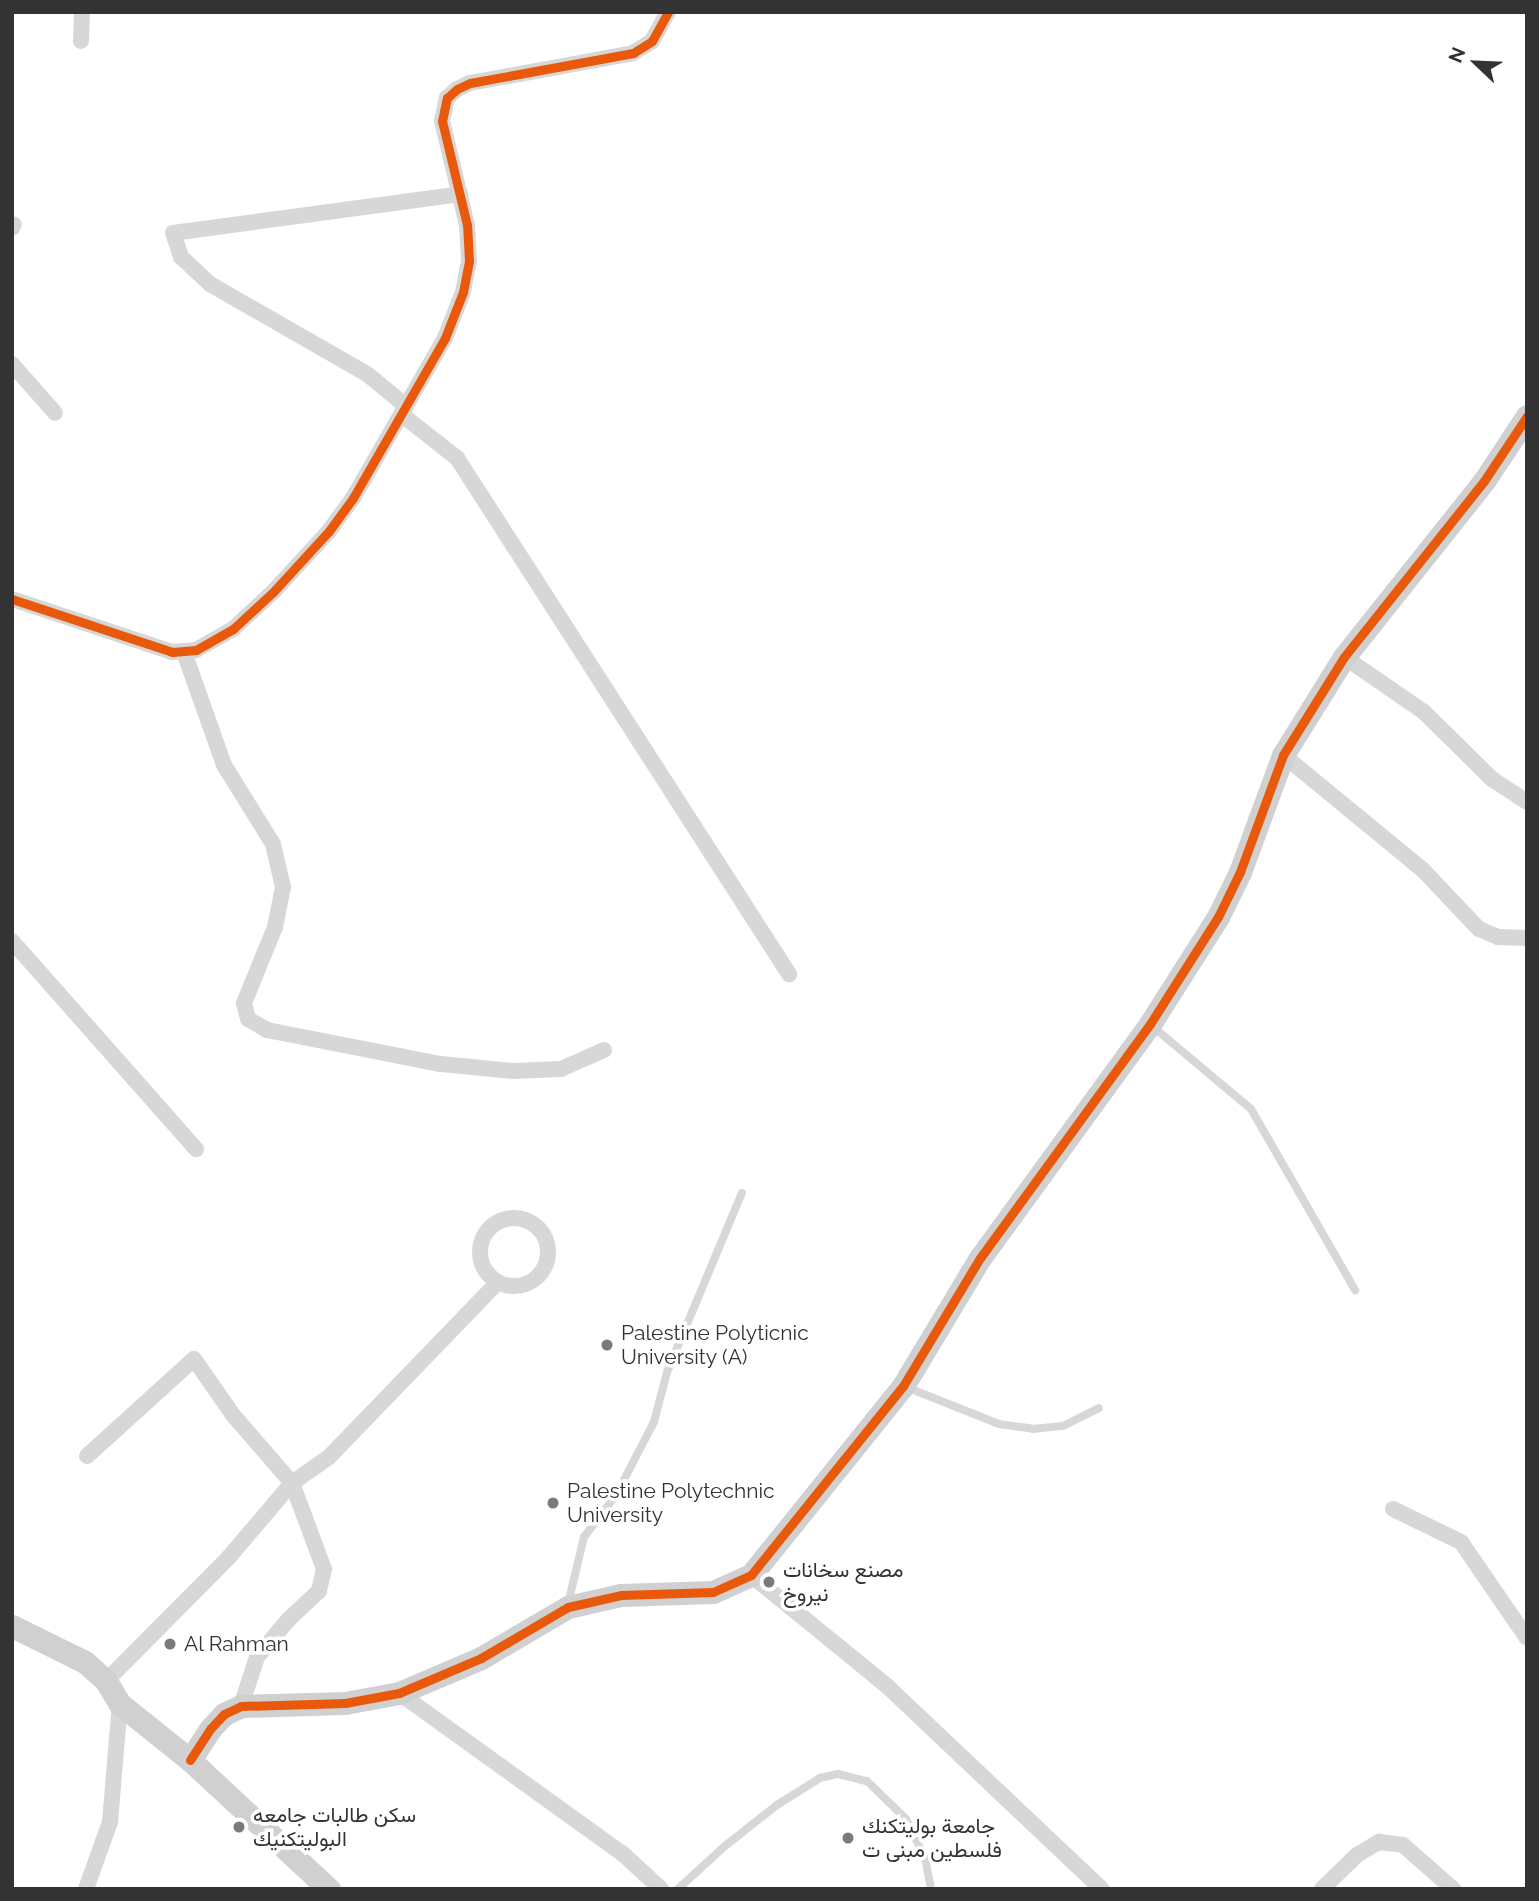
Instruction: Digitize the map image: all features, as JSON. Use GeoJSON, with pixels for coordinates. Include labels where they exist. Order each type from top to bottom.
{"type":"FeatureCollection","features":[{"type":"Feature","properties":{"kind":"street"},"geometry":{"type":"LineString","coordinates":[[81,41],[82,12]]}},
{"type":"Feature","properties":{"kind":"street"},"geometry":{"type":"LineString","coordinates":[[12,599],[161,649],[184,652],[208,646],[233,629],[274,591],[320,541],[353,498],[445,338],[463,292],[469,261],[467,225],[442,121],[447,98],[470,83],[633,53],[652,41],[667,12]]}},
{"type":"Feature","properties":{"kind":"street"},"geometry":{"type":"LineString","coordinates":[[460,194],[173,233],[181,257],[210,284],[367,374],[457,458],[789,974]]}},
{"type":"Feature","properties":{"kind":"street"},"geometry":{"type":"LineString","coordinates":[[12,363],[55,413]]}},
{"type":"Feature","properties":{"kind":"street"},"geometry":{"type":"LineString","coordinates":[[190,1760],[211,1728],[224,1714],[241,1706],[345,1703],[399,1693],[481,1658],[568,1607],[621,1595],[713,1592],[751,1575],[903,1386],[980,1258],[1150,1024],[1218,917],[1240,872],[1283,755],[1344,657],[1484,481],[1527,416]]}},
{"type":"Feature","properties":{"kind":"street"},"geometry":{"type":"LineString","coordinates":[[184,652],[224,765],[273,844],[284,887],[275,927],[244,1003],[248,1019],[267,1030],[441,1064],[513,1071],[561,1069],[604,1050]]}},
{"type":"Feature","properties":{"kind":"street"},"geometry":{"type":"LineString","coordinates":[[1344,657],[1424,712],[1492,779],[1527,802]]}},
{"type":"Feature","properties":{"kind":"street"},"geometry":{"type":"LineString","coordinates":[[1283,755],[1422,869],[1479,929],[1498,937],[1527,938]]}},
{"type":"Feature","properties":{"kind":"street"},"geometry":{"type":"LineString","coordinates":[[12,941],[196,1149]]}},
{"type":"Feature","properties":{"kind":"street"},"geometry":{"type":"LineString","coordinates":[[511,1218],[531,1222],[546,1239],[548,1251],[541,1273],[521,1286],[498,1282],[489,1275],[480,1256],[484,1235],[500,1220],[511,1218]]}},
{"type":"Feature","properties":{"kind":"street"},"geometry":{"type":"LineString","coordinates":[[106,1681],[229,1557],[292,1483],[329,1457],[498,1282]]}},
{"type":"Feature","properties":{"kind":"street"},"geometry":{"type":"LineString","coordinates":[[87,1456],[194,1359],[233,1415],[292,1483],[324,1569],[319,1591],[288,1620],[257,1657],[241,1706]]}},
{"type":"Feature","properties":{"kind":"street"},"geometry":{"type":"LineString","coordinates":[[1393,1509],[1461,1542],[1527,1638]]}},
{"type":"Feature","properties":{"kind":"street"},"geometry":{"type":"LineString","coordinates":[[751,1575],[887,1686],[1102,1889]]}},
{"type":"Feature","properties":{"kind":"street"},"geometry":{"type":"LineString","coordinates":[[12,1626],[85,1662],[106,1681],[120,1704],[190,1760],[329,1889]]}},
{"type":"Feature","properties":{"kind":"street"},"geometry":{"type":"LineString","coordinates":[[399,1693],[622,1853],[661,1889]]}},
{"type":"Feature","properties":{"kind":"street"},"geometry":{"type":"LineString","coordinates":[[86,1889],[110,1822],[120,1704]]}},
{"type":"Feature","properties":{"kind":"street"},"geometry":{"type":"LineString","coordinates":[[1322,1889],[1357,1855],[1379,1842],[1403,1845],[1453,1889]]}},
{"type":"Feature","properties":{"kind":"lane"},"geometry":{"type":"LineString","coordinates":[[1150,1024],[1251,1109],[1355,1290]]}},
{"type":"Feature","properties":{"kind":"lane"},"geometry":{"type":"LineString","coordinates":[[568,1607],[584,1537],[616,1495],[654,1422],[667,1372],[742,1194]]}},
{"type":"Feature","properties":{"kind":"lane"},"geometry":{"type":"LineString","coordinates":[[903,1386],[999,1424],[1033,1429],[1063,1426],[1099,1408]]}},
{"type":"Feature","properties":{"kind":"lane"},"geometry":{"type":"LineString","coordinates":[[678,1889],[725,1846],[777,1805],[820,1778],[838,1774],[867,1781],[906,1819],[925,1858],[931,1889]]}},
{"type":"Feature","properties":{"kind":"cycle path"},"geometry":{"type":"LineString","coordinates":[[12,599],[172,652],[196,650],[233,629],[274,591],[329,531],[353,498],[445,338],[463,292],[469,261],[467,225],[442,121],[447,98],[470,83],[633,53],[652,41],[668,12]]}},
{"type":"Feature","properties":{"kind":"cycle path"},"geometry":{"type":"LineString","coordinates":[[190,1760],[211,1728],[224,1714],[241,1706],[345,1703],[399,1693],[481,1658],[568,1607],[621,1595],[713,1592],[751,1575],[903,1386],[980,1258],[1150,1024],[1218,917],[1240,872],[1283,755],[1344,657],[1484,481],[1527,416]]}},
{"type":"Feature","properties":{"kind":"place","name":"Palestine Polyticnic University (A)"},"geometry":{"type":"Point","coordinates":[607,1345]}},
{"type":"Feature","properties":{"kind":"place","name":"Palestine Polytechnic University"},"geometry":{"type":"Point","coordinates":[553,1503]}},
{"type":"Feature","properties":{"kind":"place","name":"مصنع سخانات نيروخ"},"geometry":{"type":"Point","coordinates":[769,1582]}},
{"type":"Feature","properties":{"kind":"place","name":"Al Rahman"},"geometry":{"type":"Point","coordinates":[170,1644]}},
{"type":"Feature","properties":{"kind":"place","name":"سكن طالبات جامعه البوليتكنيك"},"geometry":{"type":"Point","coordinates":[239,1827]}},
{"type":"Feature","properties":{"kind":"place","name":"جامعة بوليتكنك فلسطين مبنى ت"},"geometry":{"type":"Point","coordinates":[848,1838]}}]}
